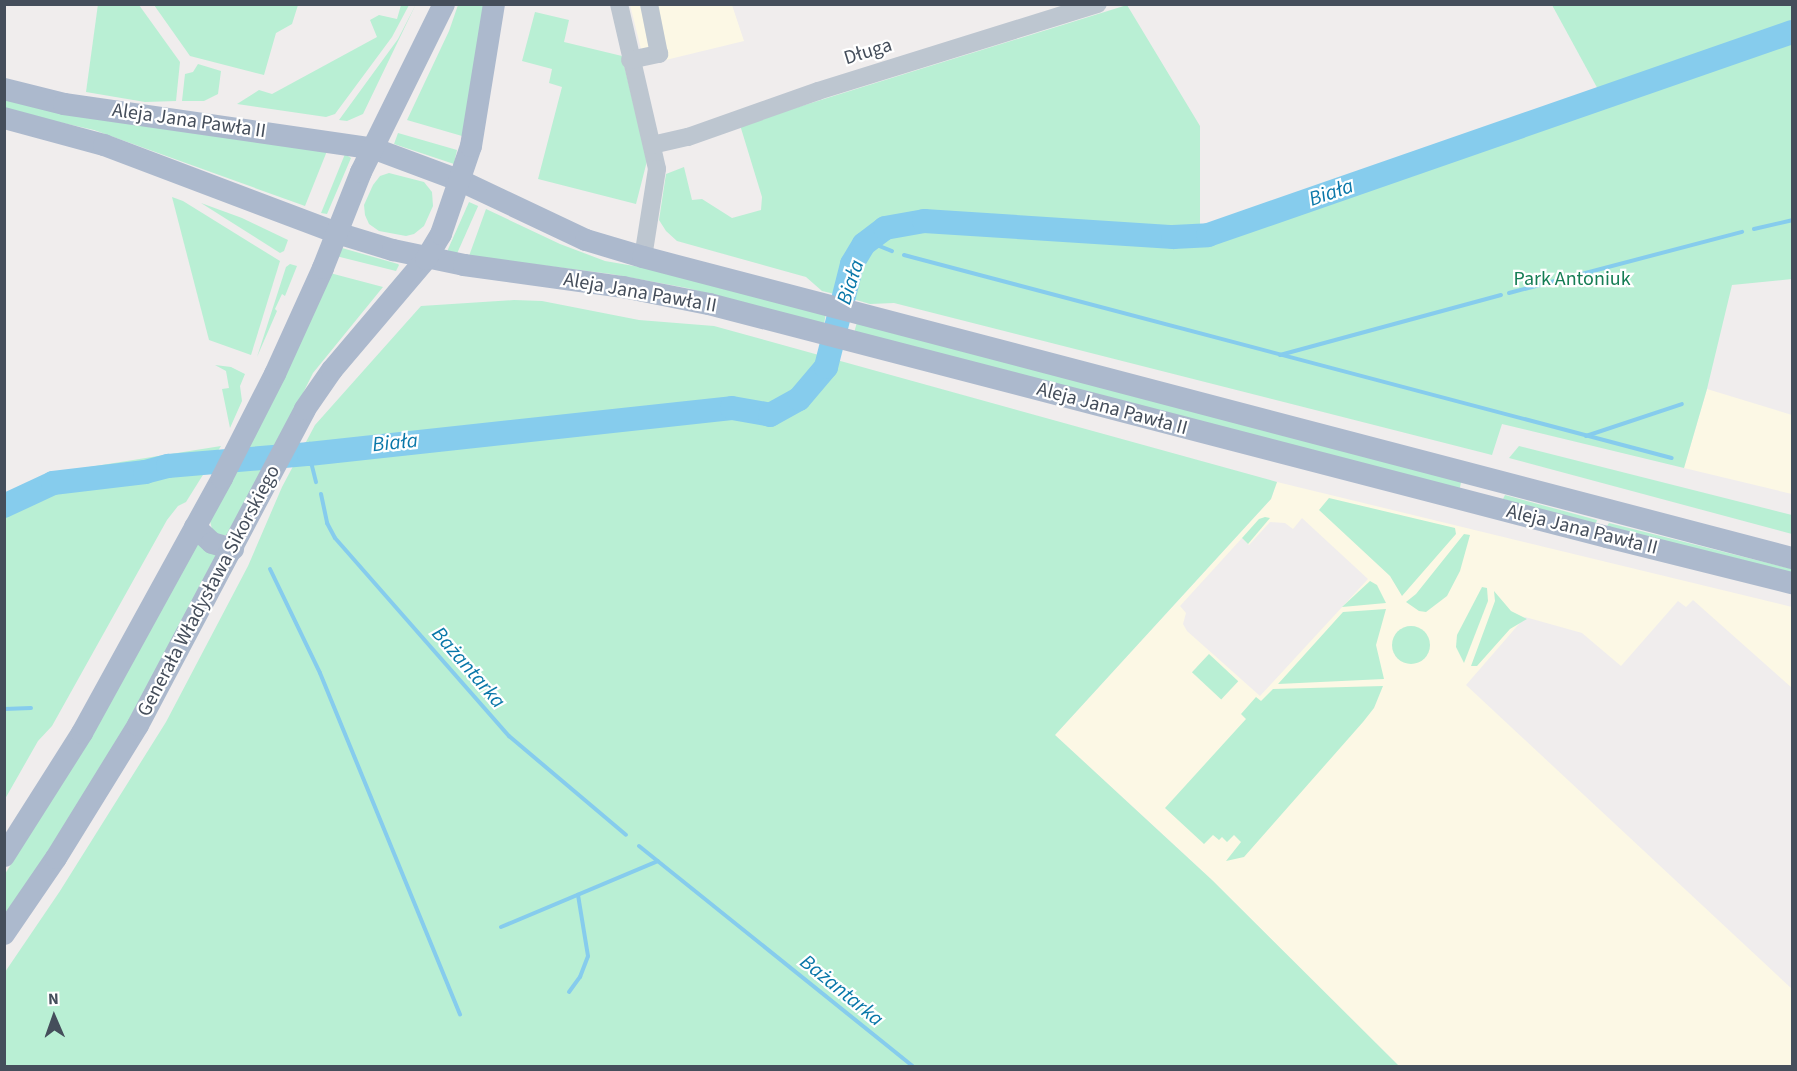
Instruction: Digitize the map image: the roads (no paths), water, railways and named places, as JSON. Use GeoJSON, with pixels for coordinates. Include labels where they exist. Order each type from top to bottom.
{"type":"FeatureCollection","features":[{"type":"Feature","properties":{"kind":"main road"},"geometry":{"type":"LineString","coordinates":[[4,856],[82,733],[222,478],[275,374],[337,233],[361,172],[375,149],[444,4]]}},
{"type":"Feature","properties":{"kind":"main road","name":"Generała Władysława Sikorskiego"},"geometry":{"type":"LineString","coordinates":[[4,934],[56,858],[138,725],[291,437],[332,369],[426,259],[441,234],[461,181],[471,146],[494,4]]}},
{"type":"Feature","properties":{"kind":"main road","name":"Aleja Jana Pawła II"},"geometry":{"type":"LineString","coordinates":[[4,89],[64,104],[375,149],[461,181],[586,240],[643,257],[1792,558]]}},
{"type":"Feature","properties":{"kind":"main road","name":"Aleja Jana Pawła II"},"geometry":{"type":"LineString","coordinates":[[4,118],[104,145],[337,233],[426,259],[623,287],[709,304],[1606,537],[1792,583]]}},
{"type":"Feature","properties":{"kind":"main road"},"geometry":{"type":"LineString","coordinates":[[1606,537],[1601,525],[1605,516],[1613,512]]}},
{"type":"Feature","properties":{"kind":"main road"},"geometry":{"type":"LineString","coordinates":[[195,527],[212,543],[233,549]]}},
{"type":"Feature","properties":{"kind":"street"},"geometry":{"type":"LineString","coordinates":[[619,4],[630,60],[657,169],[643,257]]}},
{"type":"Feature","properties":{"kind":"street"},"geometry":{"type":"LineString","coordinates":[[630,60],[659,54],[649,4]]}},
{"type":"Feature","properties":{"kind":"street","name":"Długa"},"geometry":{"type":"LineString","coordinates":[[652,145],[688,137],[818,91],[1098,4]]}},
{"type":"Feature","properties":{"kind":"waterway","name":"Biała"},"geometry":{"type":"LineString","coordinates":[[4,506],[53,483],[145,472],[168,466],[309,454],[732,408],[770,415],[799,399],[826,367],[852,264],[864,244],[885,228],[924,221],[1173,237],[1208,235],[1792,32]]}},
{"type":"Feature","properties":{"kind":"waterway"},"geometry":{"type":"LineString","coordinates":[[1754,229],[1792,220]]}},
{"type":"Feature","properties":{"kind":"waterway"},"geometry":{"type":"LineString","coordinates":[[1509,293],[1742,232]]}},
{"type":"Feature","properties":{"kind":"waterway"},"geometry":{"type":"LineString","coordinates":[[867,241],[892,251]]}},
{"type":"Feature","properties":{"kind":"waterway"},"geometry":{"type":"LineString","coordinates":[[904,255],[1672,458]]}},
{"type":"Feature","properties":{"kind":"waterway"},"geometry":{"type":"LineString","coordinates":[[1280,355],[1501,295]]}},
{"type":"Feature","properties":{"kind":"waterway"},"geometry":{"type":"LineString","coordinates":[[1586,436],[1682,404]]}},
{"type":"Feature","properties":{"kind":"waterway","name":"Bażantarka"},"geometry":{"type":"LineString","coordinates":[[309,454],[316,482]]}},
{"type":"Feature","properties":{"kind":"waterway","name":"Bażantarka"},"geometry":{"type":"LineString","coordinates":[[321,494],[327,523],[335,538],[509,736],[626,835]]}},
{"type":"Feature","properties":{"kind":"waterway"},"geometry":{"type":"LineString","coordinates":[[270,569],[320,673],[460,1014]]}},
{"type":"Feature","properties":{"kind":"waterway"},"geometry":{"type":"LineString","coordinates":[[4,709],[31,708]]}},
{"type":"Feature","properties":{"kind":"waterway","name":"Bażantarka"},"geometry":{"type":"LineString","coordinates":[[639,846],[913,1066]]}},
{"type":"Feature","properties":{"kind":"waterway"},"geometry":{"type":"LineString","coordinates":[[501,927],[658,861]]}},
{"type":"Feature","properties":{"kind":"waterway"},"geometry":{"type":"LineString","coordinates":[[569,992],[580,977],[588,956],[578,895]]}},
{"type":"Feature","properties":{"kind":"park label","name":"Park Antoniuk"},"geometry":{"type":"Point","coordinates":[1572,279]}}]}
